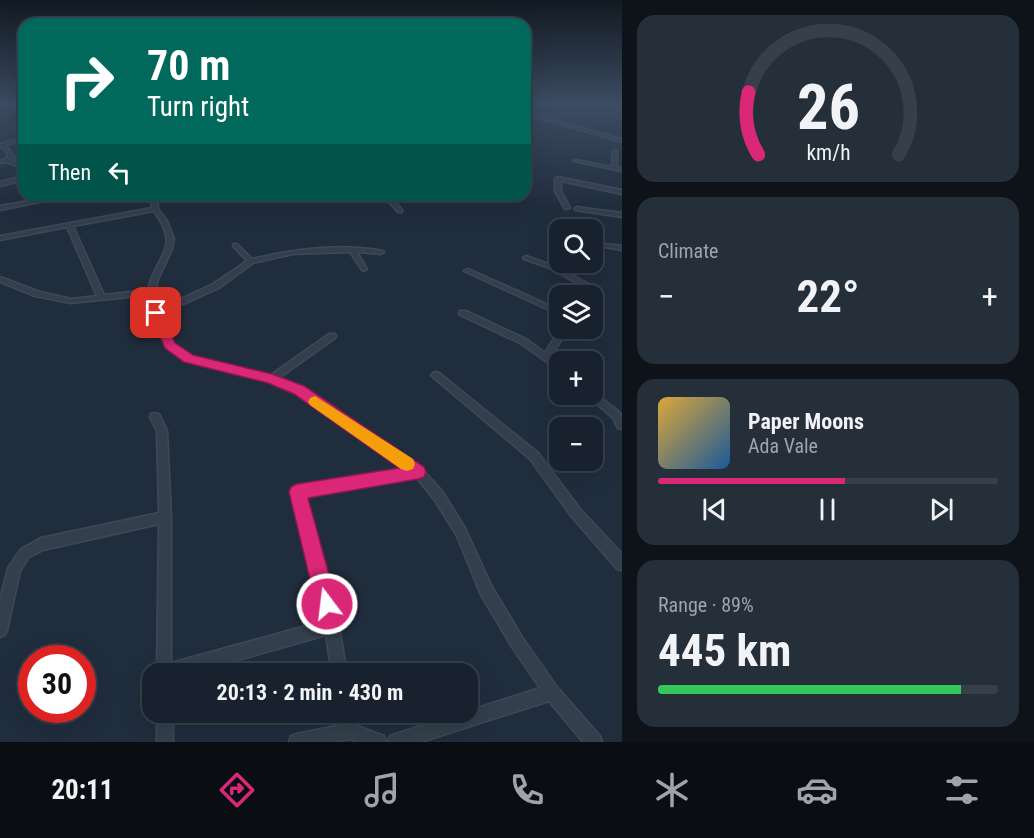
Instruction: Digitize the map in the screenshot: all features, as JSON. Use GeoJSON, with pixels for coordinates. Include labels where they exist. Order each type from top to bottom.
{"type":"FeatureCollection","features":[{"type":"Feature","properties":{"kind":"street"},"geometry":{"type":"LineString","coordinates":[[10,160],[9,152],[2,145],[18,140]]}},
{"type":"Feature","properties":{"kind":"street"},"geometry":{"type":"LineString","coordinates":[[614,168],[615,151]]}},
{"type":"Feature","properties":{"kind":"street"},"geometry":{"type":"LineString","coordinates":[[0,162],[18,158]]}},
{"type":"Feature","properties":{"kind":"street"},"geometry":{"type":"LineString","coordinates":[[10,160],[18,165]]}},
{"type":"Feature","properties":{"kind":"street"},"geometry":{"type":"LineString","coordinates":[[574,161],[621,170]]}},
{"type":"Feature","properties":{"kind":"street"},"geometry":{"type":"LineString","coordinates":[[567,208],[558,191],[558,179],[621,192]]}},
{"type":"Feature","properties":{"kind":"street"},"geometry":{"type":"LineString","coordinates":[[0,184],[18,180]]}},
{"type":"Feature","properties":{"kind":"street"},"geometry":{"type":"LineString","coordinates":[[0,208],[39,201]]}},
{"type":"Feature","properties":{"kind":"street"},"geometry":{"type":"LineString","coordinates":[[154,201],[155,209],[164,221],[171,239],[151,292],[156,313],[170,345],[188,359],[272,379],[299,390],[418,472],[438,495],[461,532],[486,590],[517,642],[552,692],[594,742]]}},
{"type":"Feature","properties":{"kind":"street"},"geometry":{"type":"LineString","coordinates":[[391,201],[400,211]]}},
{"type":"Feature","properties":{"kind":"street"},"geometry":{"type":"LineString","coordinates":[[0,238],[155,209]]}},
{"type":"Feature","properties":{"kind":"street"},"geometry":{"type":"LineString","coordinates":[[577,209],[621,215]]}},
{"type":"Feature","properties":{"kind":"street"},"geometry":{"type":"LineString","coordinates":[[69,224],[101,297]]}},
{"type":"Feature","properties":{"kind":"street"},"geometry":{"type":"LineString","coordinates":[[235,245],[251,261]]}},
{"type":"Feature","properties":{"kind":"street"},"geometry":{"type":"LineString","coordinates":[[606,246],[621,248]]}},
{"type":"Feature","properties":{"kind":"street"},"geometry":{"type":"LineString","coordinates":[[156,313],[216,286],[251,261],[276,254],[352,250],[381,252]]}},
{"type":"Feature","properties":{"kind":"street"},"geometry":{"type":"LineString","coordinates":[[352,250],[364,269]]}},
{"type":"Feature","properties":{"kind":"street"},"geometry":{"type":"LineString","coordinates":[[526,258],[585,285]]}},
{"type":"Feature","properties":{"kind":"street"},"geometry":{"type":"LineString","coordinates":[[468,271],[549,308]]}},
{"type":"Feature","properties":{"kind":"street"},"geometry":{"type":"LineString","coordinates":[[0,279],[58,300],[151,292]]}},
{"type":"Feature","properties":{"kind":"street"},"geometry":{"type":"LineString","coordinates":[[463,312],[523,341],[547,357],[558,339]]}},
{"type":"Feature","properties":{"kind":"street"},"geometry":{"type":"LineString","coordinates":[[272,379],[332,336]]}},
{"type":"Feature","properties":{"kind":"street"},"geometry":{"type":"LineString","coordinates":[[436,375],[534,456],[576,513],[621,564]]}},
{"type":"Feature","properties":{"kind":"street"},"geometry":{"type":"LineString","coordinates":[[603,401],[619,411],[621,425]]}},
{"type":"Feature","properties":{"kind":"street"},"geometry":{"type":"LineString","coordinates":[[155,417],[162,431],[165,517],[164,663]]}},
{"type":"Feature","properties":{"kind":"street"},"geometry":{"type":"LineString","coordinates":[[338,663],[333,626],[297,492],[418,472]]}},
{"type":"Feature","properties":{"kind":"street"},"geometry":{"type":"LineString","coordinates":[[0,630],[14,568],[25,553],[41,544],[165,517]]}},
{"type":"Feature","properties":{"kind":"street"},"geometry":{"type":"LineString","coordinates":[[200,663],[333,626]]}},
{"type":"Feature","properties":{"kind":"street"},"geometry":{"type":"LineString","coordinates":[[396,742],[552,692]]}},
{"type":"Feature","properties":{"kind":"street"},"geometry":{"type":"LineString","coordinates":[[165,723],[165,742]]}},
{"type":"Feature","properties":{"kind":"street"},"geometry":{"type":"LineString","coordinates":[[349,723],[350,731]]}},
{"type":"Feature","properties":{"kind":"street"},"geometry":{"type":"LineString","coordinates":[[297,742],[350,731],[378,742]]}},
{"type":"Feature","properties":{"kind":"slow traffic"},"geometry":{"type":"LineString","coordinates":[[315,402],[407,464]]}},
{"type":"Feature","properties":{"kind":"route"},"geometry":{"type":"LineString","coordinates":[[156,313],[170,345],[188,359],[272,379],[299,390],[418,472],[297,492],[327,604]]}}]}
